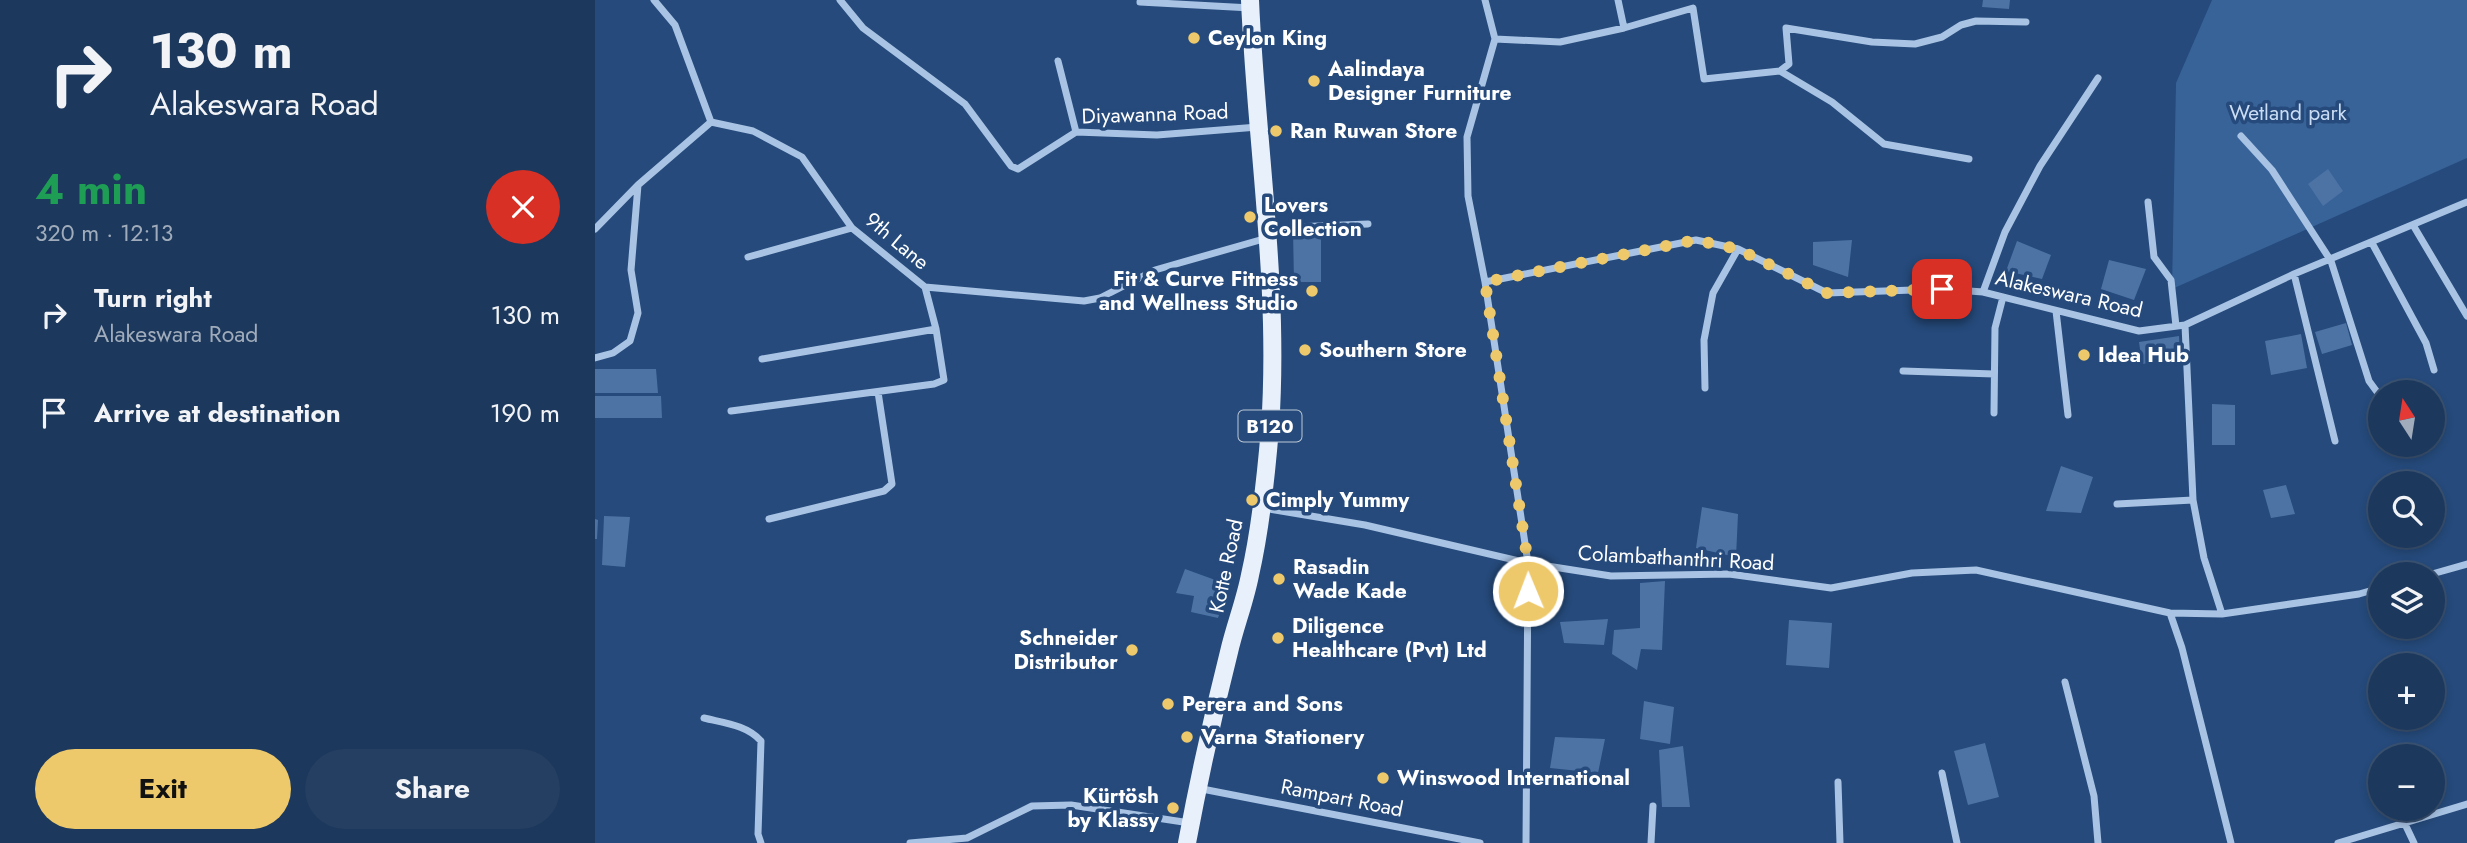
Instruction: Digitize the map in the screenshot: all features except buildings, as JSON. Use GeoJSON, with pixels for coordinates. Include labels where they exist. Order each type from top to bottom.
{"type":"FeatureCollection","features":[{"type":"Feature","properties":{"kind":"main road","name":"Kotte Road"},"geometry":{"type":"LineString","coordinates":[[1187,843],[1229,649],[1250,578],[1262,508],[1273,371],[1268,232],[1250,4]]}},
{"type":"Feature","properties":{"kind":"street"},"geometry":{"type":"LineString","coordinates":[[595,229],[638,185],[711,122],[675,25],[654,0]]}},
{"type":"Feature","properties":{"kind":"street","name":"Diyawanna Road"},"geometry":{"type":"LineString","coordinates":[[840,0],[863,28],[965,104],[1011,166],[1018,169],[1076,132],[1157,135],[1258,127]]}},
{"type":"Feature","properties":{"kind":"street"},"geometry":{"type":"LineString","coordinates":[[1485,0],[1495,39],[1467,137],[1468,196],[1485,282],[1528,563],[1526,843]]}},
{"type":"Feature","properties":{"kind":"street"},"geometry":{"type":"LineString","coordinates":[[1618,0],[1624,28]]}},
{"type":"Feature","properties":{"kind":"street"},"geometry":{"type":"LineString","coordinates":[[1140,2],[1250,4]]}},
{"type":"Feature","properties":{"kind":"street"},"geometry":{"type":"LineString","coordinates":[[1495,39],[1560,42],[1693,9],[1704,79],[1780,71],[1789,64],[1786,29],[1872,42],[1915,44],[1942,37],[1961,25],[1976,22],[2026,22]]}},
{"type":"Feature","properties":{"kind":"street"},"geometry":{"type":"LineString","coordinates":[[1058,61],[1076,132]]}},
{"type":"Feature","properties":{"kind":"street"},"geometry":{"type":"LineString","coordinates":[[1780,71],[1832,102],[1884,144],[1969,159]]}},
{"type":"Feature","properties":{"kind":"street"},"geometry":{"type":"LineString","coordinates":[[1983,292],[2005,232],[2040,166],[2098,78]]}},
{"type":"Feature","properties":{"kind":"street","name":"9th Lane"},"geometry":{"type":"LineString","coordinates":[[711,122],[753,131],[802,157],[852,228],[926,287],[1084,301],[1100,298],[1155,270],[1268,232],[1368,224]]}},
{"type":"Feature","properties":{"kind":"street"},"geometry":{"type":"LineString","coordinates":[[2241,135],[2272,170],[2331,261],[2369,380]]}},
{"type":"Feature","properties":{"kind":"street"},"geometry":{"type":"LineString","coordinates":[[595,358],[613,353],[630,341],[638,313],[631,270],[638,185]]}},
{"type":"Feature","properties":{"kind":"street"},"geometry":{"type":"LineString","coordinates":[[2148,202],[2154,257],[2171,280],[2176,326]]}},
{"type":"Feature","properties":{"kind":"street","name":"Alakeswara Road"},"geometry":{"type":"LineString","coordinates":[[1485,282],[1696,240],[1738,249],[1827,293],[1942,289],[1983,292],[2140,331],[2185,325],[2294,274],[2331,261],[2467,202]]}},
{"type":"Feature","properties":{"kind":"street"},"geometry":{"type":"LineString","coordinates":[[2413,225],[2467,316]]}},
{"type":"Feature","properties":{"kind":"street"},"geometry":{"type":"LineString","coordinates":[[748,257],[852,228]]}},
{"type":"Feature","properties":{"kind":"street"},"geometry":{"type":"LineString","coordinates":[[2372,243],[2426,343],[2434,370]]}},
{"type":"Feature","properties":{"kind":"street"},"geometry":{"type":"LineString","coordinates":[[1705,388],[1704,340],[1713,293],[1738,249]]}},
{"type":"Feature","properties":{"kind":"street"},"geometry":{"type":"LineString","coordinates":[[2294,274],[2335,441]]}},
{"type":"Feature","properties":{"kind":"street"},"geometry":{"type":"LineString","coordinates":[[731,411],[934,384],[944,380],[926,287]]}},
{"type":"Feature","properties":{"kind":"street"},"geometry":{"type":"LineString","coordinates":[[1994,413],[1995,328],[2003,297]]}},
{"type":"Feature","properties":{"kind":"street"},"geometry":{"type":"LineString","coordinates":[[2056,311],[2069,415]]}},
{"type":"Feature","properties":{"kind":"street"},"geometry":{"type":"LineString","coordinates":[[2185,325],[2193,500],[2204,558],[2222,614]]}},
{"type":"Feature","properties":{"kind":"street"},"geometry":{"type":"LineString","coordinates":[[762,359],[936,329]]}},
{"type":"Feature","properties":{"kind":"street"},"geometry":{"type":"LineString","coordinates":[[1903,371],[1994,374]]}},
{"type":"Feature","properties":{"kind":"street"},"geometry":{"type":"LineString","coordinates":[[769,519],[884,491],[892,484],[878,392]]}},
{"type":"Feature","properties":{"kind":"street"},"geometry":{"type":"LineString","coordinates":[[2117,504],[2193,500]]}},
{"type":"Feature","properties":{"kind":"street","name":"Colambathanthri Road"},"geometry":{"type":"LineString","coordinates":[[1262,508],[1365,525],[1528,563],[1611,576],[1729,574],[1831,588],[1912,573],[1976,570],[2170,613],[2222,614],[2368,591]]}},
{"type":"Feature","properties":{"kind":"street"},"geometry":{"type":"LineString","coordinates":[[2445,570],[2467,564]]}},
{"type":"Feature","properties":{"kind":"street"},"geometry":{"type":"LineString","coordinates":[[2170,613],[2182,648],[2231,843]]}},
{"type":"Feature","properties":{"kind":"street"},"geometry":{"type":"LineString","coordinates":[[2065,682],[2094,796],[2098,843]]}},
{"type":"Feature","properties":{"kind":"street"},"geometry":{"type":"LineString","coordinates":[[704,718],[744,728],[761,741],[758,834],[761,843]]}},
{"type":"Feature","properties":{"kind":"street"},"geometry":{"type":"LineString","coordinates":[[1942,774],[1957,843]]}},
{"type":"Feature","properties":{"kind":"street"},"geometry":{"type":"LineString","coordinates":[[1837,782],[1840,843]]}},
{"type":"Feature","properties":{"kind":"street","name":"Rampart Road"},"geometry":{"type":"LineString","coordinates":[[1197,788],[1480,843]]}},
{"type":"Feature","properties":{"kind":"street"},"geometry":{"type":"LineString","coordinates":[[910,843],[967,838],[1032,806],[1071,805],[1191,823]]}},
{"type":"Feature","properties":{"kind":"street"},"geometry":{"type":"LineString","coordinates":[[2338,843],[2465,805],[2467,815]]}},
{"type":"Feature","properties":{"kind":"street"},"geometry":{"type":"LineString","coordinates":[[1651,843],[1653,806]]}},
{"type":"Feature","properties":{"kind":"street"},"geometry":{"type":"LineString","coordinates":[[2405,824],[2414,843]]}},
{"type":"Feature","properties":{"kind":"green space","name":"Wetland park"},"geometry":{"type":"Polygon","coordinates":[[[2212,0],[2467,0],[2467,158],[2172,289],[2176,83],[2212,0]]]}},
{"type":"Feature","properties":{"kind":"place","name":"Ceylon King"},"geometry":{"type":"Point","coordinates":[1194,38]}},
{"type":"Feature","properties":{"kind":"place","name":"Aalindaya Designer Furniture"},"geometry":{"type":"Point","coordinates":[1314,81]}},
{"type":"Feature","properties":{"kind":"place","name":"Ran Ruwan Store"},"geometry":{"type":"Point","coordinates":[1276,131]}},
{"type":"Feature","properties":{"kind":"place","name":"Lovers Collection"},"geometry":{"type":"Point","coordinates":[1250,217]}},
{"type":"Feature","properties":{"kind":"place","name":"Fit & Curve Fitness and Wellness Studio"},"geometry":{"type":"Point","coordinates":[1312,291]}},
{"type":"Feature","properties":{"kind":"place","name":"Southern Store"},"geometry":{"type":"Point","coordinates":[1305,350]}},
{"type":"Feature","properties":{"kind":"place","name":"Idea Hub"},"geometry":{"type":"Point","coordinates":[2084,355]}},
{"type":"Feature","properties":{"kind":"place","name":"Cimply Yummy"},"geometry":{"type":"Point","coordinates":[1252,500]}},
{"type":"Feature","properties":{"kind":"place","name":"Rasadin Wade Kade"},"geometry":{"type":"Point","coordinates":[1279,579]}},
{"type":"Feature","properties":{"kind":"place","name":"Diligence Healthcare (Pvt) Ltd"},"geometry":{"type":"Point","coordinates":[1278,638]}},
{"type":"Feature","properties":{"kind":"place","name":"Schneider Distributor"},"geometry":{"type":"Point","coordinates":[1132,650]}},
{"type":"Feature","properties":{"kind":"place","name":"Perera and Sons"},"geometry":{"type":"Point","coordinates":[1168,704]}},
{"type":"Feature","properties":{"kind":"place","name":"Varna Stationery"},"geometry":{"type":"Point","coordinates":[1187,737]}},
{"type":"Feature","properties":{"kind":"place","name":"Winswood International"},"geometry":{"type":"Point","coordinates":[1383,778]}},
{"type":"Feature","properties":{"kind":"place","name":"Kürtösh by Klassy"},"geometry":{"type":"Point","coordinates":[1173,808]}},
{"type":"Feature","properties":{"kind":"route"},"geometry":{"type":"LineString","coordinates":[[1528,591],[1528,563],[1485,282],[1696,240],[1738,249],[1827,293],[1942,289]]}}]}
